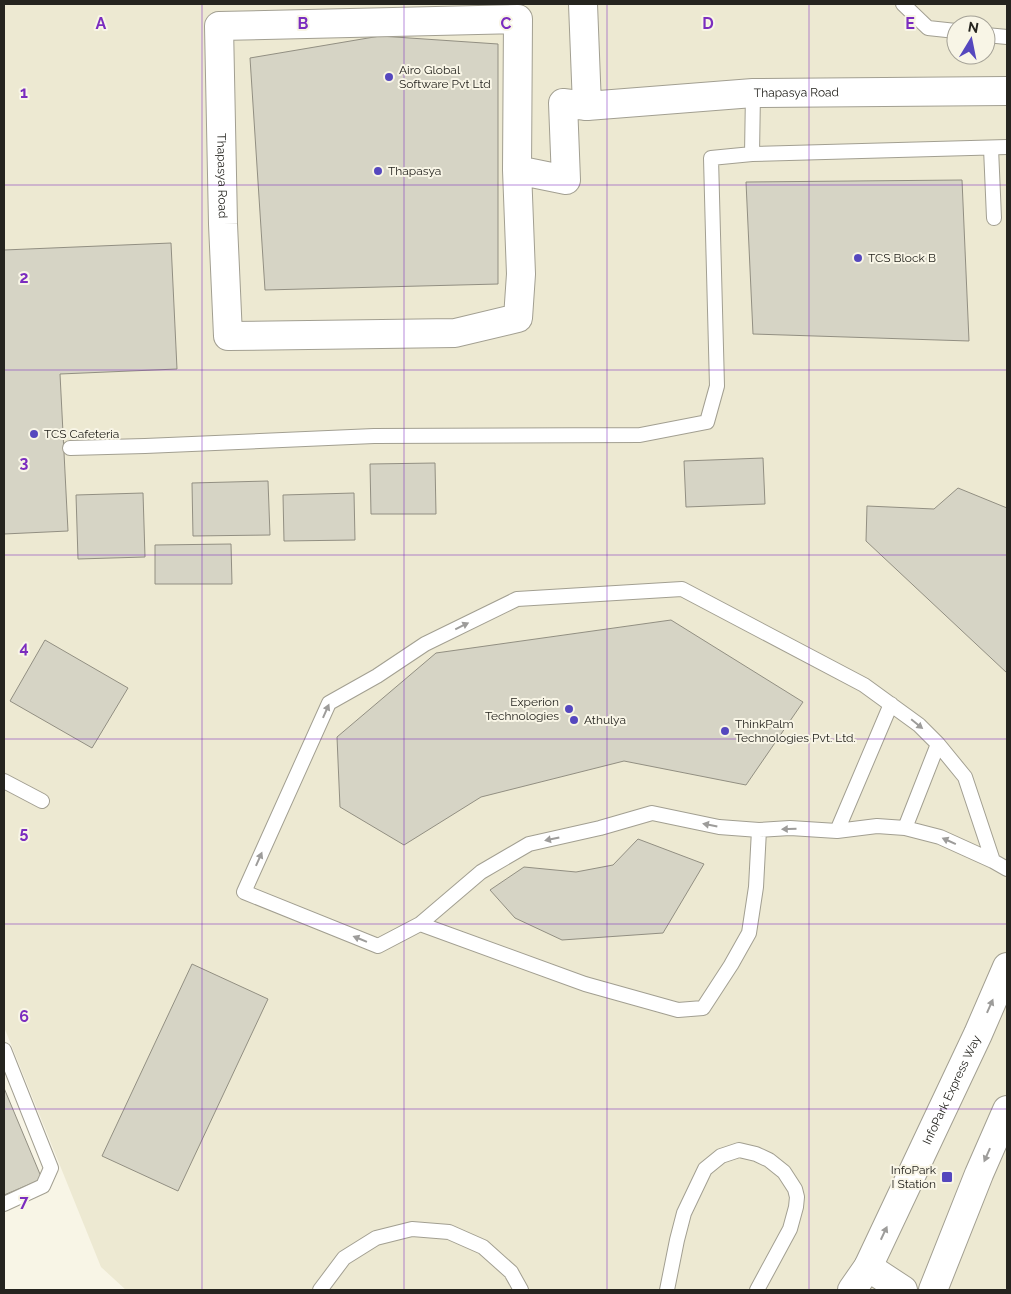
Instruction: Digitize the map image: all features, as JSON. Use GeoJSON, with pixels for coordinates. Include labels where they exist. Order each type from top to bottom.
{"type":"FeatureCollection","features":[{"type":"Feature","properties":{"kind":"street"},"geometry":{"type":"LineString","coordinates":[[582,4],[587,106]]}},
{"type":"Feature","properties":{"kind":"street","name":"Thapasya Road"},"geometry":{"type":"LineString","coordinates":[[518,19],[517,170],[521,274],[518,318],[454,333],[228,336],[223,224],[219,26],[518,19]]}},
{"type":"Feature","properties":{"kind":"street","name":"Thapasya Road"},"geometry":{"type":"LineString","coordinates":[[517,170],[566,180],[563,103],[587,106],[753,93],[1007,92]]}},
{"type":"Feature","properties":{"kind":"street","name":"InfoPark Express Way"},"geometry":{"type":"LineString","coordinates":[[852,1290],[868,1267],[978,1034],[1007,967]]}},
{"type":"Feature","properties":{"kind":"street"},"geometry":{"type":"LineString","coordinates":[[932,1290],[1007,1110]]}},
{"type":"Feature","properties":{"kind":"street"},"geometry":{"type":"LineString","coordinates":[[868,1267],[903,1290]]}},
{"type":"Feature","properties":{"kind":"lane"},"geometry":{"type":"LineString","coordinates":[[903,4],[928,28],[946,30]]}},
{"type":"Feature","properties":{"kind":"lane"},"geometry":{"type":"LineString","coordinates":[[752,154],[753,93]]}},
{"type":"Feature","properties":{"kind":"lane"},"geometry":{"type":"LineString","coordinates":[[70,448],[374,436],[640,435],[707,422],[717,386],[711,158],[752,154],[1007,147]]}},
{"type":"Feature","properties":{"kind":"lane"},"geometry":{"type":"LineString","coordinates":[[991,148],[994,218]]}},
{"type":"Feature","properties":{"kind":"lane"},"geometry":{"type":"LineString","coordinates":[[993,861],[964,777],[938,744],[919,725],[864,685],[682,589],[517,599],[426,644],[377,676],[329,703],[244,892],[378,946],[420,924],[481,872],[529,844],[600,828],[652,813],[719,827],[759,830],[790,828],[837,831],[877,826],[905,828],[940,837],[1007,869]]}},
{"type":"Feature","properties":{"kind":"lane"},"geometry":{"type":"LineString","coordinates":[[837,831],[891,704]]}},
{"type":"Feature","properties":{"kind":"lane"},"geometry":{"type":"LineString","coordinates":[[905,828],[938,744]]}},
{"type":"Feature","properties":{"kind":"lane"},"geometry":{"type":"LineString","coordinates":[[4,781],[42,800]]}},
{"type":"Feature","properties":{"kind":"lane"},"geometry":{"type":"LineString","coordinates":[[420,924],[585,984],[678,1010],[703,1008],[749,933],[756,887],[759,830]]}},
{"type":"Feature","properties":{"kind":"lane"},"geometry":{"type":"LineString","coordinates":[[4,1050],[51,1168],[43,1186],[4,1204]]}},
{"type":"Feature","properties":{"kind":"lane"},"geometry":{"type":"LineString","coordinates":[[667,1290],[684,1213],[705,1169],[721,1156],[739,1150],[756,1154],[784,1172],[795,1189],[797,1197],[790,1229],[757,1290]]}},
{"type":"Feature","properties":{"kind":"lane"},"geometry":{"type":"LineString","coordinates":[[320,1290],[344,1258],[376,1238],[412,1229],[449,1232],[483,1247],[511,1272],[521,1290]]}},
{"type":"Feature","properties":{"kind":"shaded area"},"geometry":{"type":"Polygon","coordinates":[[[8,4],[1007,4],[1007,1290],[126,1290],[101,1267],[4,1027],[4,6],[8,4]]]}},
{"type":"Feature","properties":{"kind":"building","name":"Thapasya"},"geometry":{"type":"Polygon","coordinates":[[[380,36],[498,44],[498,284],[265,290],[250,58],[380,36]]]}},
{"type":"Feature","properties":{"kind":"building","name":"TCS Block B"},"geometry":{"type":"Polygon","coordinates":[[[962,180],[969,341],[753,334],[746,182],[962,180]]]}},
{"type":"Feature","properties":{"kind":"building","name":"TCS Cafeteria"},"geometry":{"type":"Polygon","coordinates":[[[171,243],[177,369],[60,374],[68,531],[4,534],[4,250],[171,243]]]}},
{"type":"Feature","properties":{"kind":"building"},"geometry":{"type":"Polygon","coordinates":[[[763,458],[765,504],[686,507],[684,461],[763,458]]]}},
{"type":"Feature","properties":{"kind":"building"},"geometry":{"type":"Polygon","coordinates":[[[435,463],[436,514],[371,514],[370,464],[435,463]]]}},
{"type":"Feature","properties":{"kind":"building"},"geometry":{"type":"Polygon","coordinates":[[[268,481],[270,535],[193,536],[192,483],[268,481]]]}},
{"type":"Feature","properties":{"kind":"building"},"geometry":{"type":"Polygon","coordinates":[[[958,488],[1007,508],[1007,673],[866,541],[867,506],[934,509],[958,488]]]}},
{"type":"Feature","properties":{"kind":"building"},"geometry":{"type":"Polygon","coordinates":[[[143,493],[145,557],[78,559],[76,495],[143,493]]]}},
{"type":"Feature","properties":{"kind":"building"},"geometry":{"type":"Polygon","coordinates":[[[354,493],[355,540],[284,541],[283,495],[354,493]]]}},
{"type":"Feature","properties":{"kind":"building"},"geometry":{"type":"Polygon","coordinates":[[[231,544],[232,584],[155,584],[155,545],[231,544]]]}},
{"type":"Feature","properties":{"kind":"building","name":"Athulya"},"geometry":{"type":"Polygon","coordinates":[[[671,620],[803,702],[746,785],[624,761],[481,797],[404,845],[340,807],[337,737],[436,653],[671,620]]]}},
{"type":"Feature","properties":{"kind":"building"},"geometry":{"type":"Polygon","coordinates":[[[45,640],[128,688],[92,748],[10,701],[45,640]]]}},
{"type":"Feature","properties":{"kind":"building"},"geometry":{"type":"Polygon","coordinates":[[[638,839],[704,864],[663,933],[562,940],[515,918],[490,890],[524,867],[576,872],[613,865],[638,839]]]}},
{"type":"Feature","properties":{"kind":"building"},"geometry":{"type":"Polygon","coordinates":[[[192,964],[268,999],[178,1191],[102,1156],[192,964]]]}},
{"type":"Feature","properties":{"kind":"building"},"geometry":{"type":"Polygon","coordinates":[[[4,1088],[42,1179],[4,1195],[4,1088]]]}},
{"type":"Feature","properties":{"kind":"place","name":"Airo Global Software Pvt Ltd"},"geometry":{"type":"Point","coordinates":[389,77]}},
{"type":"Feature","properties":{"kind":"place","name":"Thapasya"},"geometry":{"type":"Point","coordinates":[378,171]}},
{"type":"Feature","properties":{"kind":"place","name":"TCS Block B"},"geometry":{"type":"Point","coordinates":[858,258]}},
{"type":"Feature","properties":{"kind":"place","name":"TCS Cafeteria"},"geometry":{"type":"Point","coordinates":[34,434]}},
{"type":"Feature","properties":{"kind":"place","name":"Experion Technologies"},"geometry":{"type":"Point","coordinates":[569,709]}},
{"type":"Feature","properties":{"kind":"place","name":"Athulya"},"geometry":{"type":"Point","coordinates":[574,720]}},
{"type":"Feature","properties":{"kind":"place","name":"ThinkPalm Technologies Pvt. Ltd."},"geometry":{"type":"Point","coordinates":[725,731]}},
{"type":"Feature","properties":{"kind":"place","name":"InfoPark I Station"},"geometry":{"type":"Point","coordinates":[947,1177]}}]}
